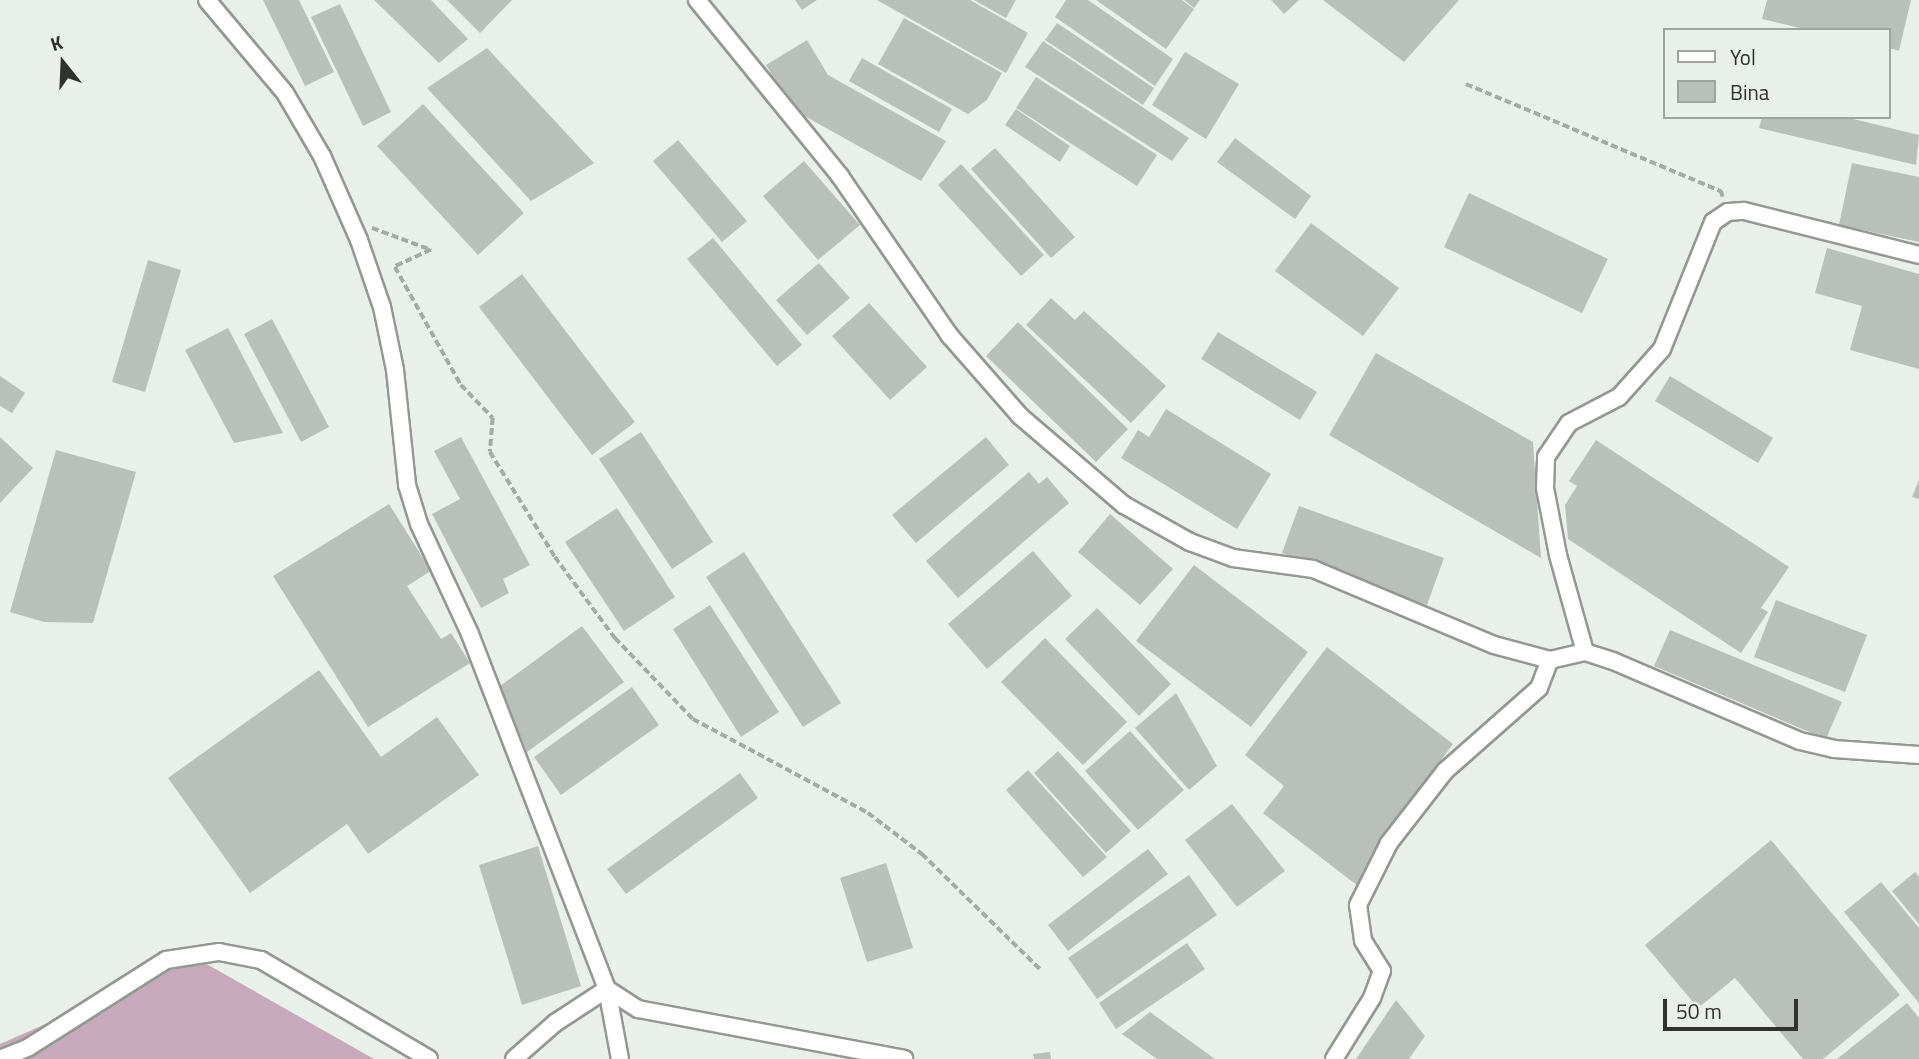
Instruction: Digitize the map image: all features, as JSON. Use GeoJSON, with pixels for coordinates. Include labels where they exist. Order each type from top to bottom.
{"type":"FeatureCollection","features":[{"type":"Feature","properties":{"kind":"street"},"geometry":{"type":"LineString","coordinates":[[206,0],[285,93],[322,156],[350,220],[383,307],[395,370],[407,485],[419,524],[470,634],[607,989],[620,1059]]}},
{"type":"Feature","properties":{"kind":"street"},"geometry":{"type":"LineString","coordinates":[[697,0],[840,176],[950,336],[1020,416],[1125,505],[1191,542],[1233,558],[1314,569],[1494,645],[1550,660],[1585,652],[1730,708],[1800,741],[1919,755]]}},
{"type":"Feature","properties":{"kind":"street"},"geometry":{"type":"LineString","coordinates":[[1585,652],[1558,555],[1545,488],[1546,457],[1569,423],[1619,397],[1648,369],[1676,322],[1708,228],[1728,212],[1744,211],[1919,255]]}},
{"type":"Feature","properties":{"kind":"street"},"geometry":{"type":"LineString","coordinates":[[1334,1059],[1372,998],[1382,971],[1363,940],[1358,905],[1389,843],[1445,771],[1539,688],[1550,660]]}},
{"type":"Feature","properties":{"kind":"street"},"geometry":{"type":"LineString","coordinates":[[0,1059],[29,1047],[166,960],[219,952],[261,960],[429,1059]]}},
{"type":"Feature","properties":{"kind":"street"},"geometry":{"type":"LineString","coordinates":[[514,1059],[555,1023],[607,989]]}},
{"type":"Feature","properties":{"kind":"street"},"geometry":{"type":"LineString","coordinates":[[607,989],[638,1009],[904,1059]]}},
{"type":"Feature","properties":{"kind":"path"},"geometry":{"type":"LineString","coordinates":[[1466,85],[1721,191],[1728,212]]}},
{"type":"Feature","properties":{"kind":"path"},"geometry":{"type":"LineString","coordinates":[[350,220],[431,250],[395,267],[461,385],[493,418],[490,452],[555,557],[615,638],[693,719],[868,813],[922,854],[1042,971]]}},
{"type":"Feature","properties":{"kind":"shaded area"},"geometry":{"type":"Polygon","coordinates":[[[196,958],[374,1059],[0,1059],[0,1044],[196,958]]]}},
{"type":"Feature","properties":{"kind":"building"},"geometry":{"type":"Polygon","coordinates":[[[263,0],[299,0],[334,72],[305,86],[263,0]]]}},
{"type":"Feature","properties":{"kind":"building"},"geometry":{"type":"Polygon","coordinates":[[[374,0],[431,0],[468,39],[439,63],[374,0]]]}},
{"type":"Feature","properties":{"kind":"building"},"geometry":{"type":"Polygon","coordinates":[[[447,0],[512,0],[480,33],[447,0]]]}},
{"type":"Feature","properties":{"kind":"building"},"geometry":{"type":"Polygon","coordinates":[[[795,0],[817,0],[802,10],[795,0]]]}},
{"type":"Feature","properties":{"kind":"building"},"geometry":{"type":"Polygon","coordinates":[[[877,0],[970,0],[1028,33],[1006,73],[877,0]]]}},
{"type":"Feature","properties":{"kind":"building"},"geometry":{"type":"Polygon","coordinates":[[[974,0],[1016,0],[1006,18],[974,0]]]}},
{"type":"Feature","properties":{"kind":"building"},"geometry":{"type":"Polygon","coordinates":[[[1066,0],[1088,0],[1173,59],[1155,86],[1055,17],[1066,0]]]}},
{"type":"Feature","properties":{"kind":"building"},"geometry":{"type":"Polygon","coordinates":[[[1096,0],[1182,0],[1194,9],[1166,49],[1096,0]]]}},
{"type":"Feature","properties":{"kind":"building"},"geometry":{"type":"Polygon","coordinates":[[[1184,0],[1200,0],[1194,8],[1184,0]]]}},
{"type":"Feature","properties":{"kind":"building"},"geometry":{"type":"Polygon","coordinates":[[[1271,0],[1299,0],[1284,14],[1271,0]]]}},
{"type":"Feature","properties":{"kind":"building"},"geometry":{"type":"Polygon","coordinates":[[[1323,0],[1459,0],[1404,62],[1323,0]]]}},
{"type":"Feature","properties":{"kind":"building"},"geometry":{"type":"Polygon","coordinates":[[[1767,0],[1911,0],[1899,51],[1891,49],[1891,28],[1800,28],[1762,19],[1767,0]]]}},
{"type":"Feature","properties":{"kind":"building"},"geometry":{"type":"Polygon","coordinates":[[[340,4],[391,112],[363,126],[311,17],[340,4]]]}},
{"type":"Feature","properties":{"kind":"building"},"geometry":{"type":"Polygon","coordinates":[[[904,18],[1002,73],[987,100],[968,114],[878,64],[904,18]]]}},
{"type":"Feature","properties":{"kind":"building"},"geometry":{"type":"Polygon","coordinates":[[[1057,23],[1154,88],[1143,105],[1045,40],[1057,23]]]}},
{"type":"Feature","properties":{"kind":"building"},"geometry":{"type":"Polygon","coordinates":[[[807,40],[828,75],[946,141],[921,181],[794,110],[766,65],[807,40]]]}},
{"type":"Feature","properties":{"kind":"building"},"geometry":{"type":"Polygon","coordinates":[[[1043,41],[1189,138],[1172,161],[1025,67],[1043,41]]]}},
{"type":"Feature","properties":{"kind":"building"},"geometry":{"type":"Polygon","coordinates":[[[487,48],[594,163],[531,201],[427,88],[487,48]]]}},
{"type":"Feature","properties":{"kind":"building"},"geometry":{"type":"Polygon","coordinates":[[[1185,52],[1239,84],[1206,139],[1152,105],[1185,52]]]}},
{"type":"Feature","properties":{"kind":"building"},"geometry":{"type":"Polygon","coordinates":[[[862,58],[952,109],[939,132],[849,81],[862,58]]]}},
{"type":"Feature","properties":{"kind":"building"},"geometry":{"type":"Polygon","coordinates":[[[1036,77],[1157,155],[1137,186],[1016,108],[1036,77]]]}},
{"type":"Feature","properties":{"kind":"building"},"geometry":{"type":"Polygon","coordinates":[[[423,104],[524,213],[478,255],[377,146],[423,104]]]}},
{"type":"Feature","properties":{"kind":"building"},"geometry":{"type":"Polygon","coordinates":[[[1016,109],[1070,146],[1060,162],[1005,125],[1016,109]]]}},
{"type":"Feature","properties":{"kind":"building"},"geometry":{"type":"Polygon","coordinates":[[[1761,119],[1853,119],[1919,135],[1916,165],[1759,128],[1761,119]]]}},
{"type":"Feature","properties":{"kind":"building"},"geometry":{"type":"Polygon","coordinates":[[[1235,138],[1311,196],[1295,219],[1217,162],[1235,138]]]}},
{"type":"Feature","properties":{"kind":"building"},"geometry":{"type":"Polygon","coordinates":[[[678,140],[747,221],[722,242],[653,161],[678,140]]]}},
{"type":"Feature","properties":{"kind":"building"},"geometry":{"type":"Polygon","coordinates":[[[995,148],[1075,237],[1051,258],[971,169],[995,148]]]}},
{"type":"Feature","properties":{"kind":"building"},"geometry":{"type":"Polygon","coordinates":[[[804,161],[860,225],[818,260],[763,196],[804,161]]]}},
{"type":"Feature","properties":{"kind":"building"},"geometry":{"type":"Polygon","coordinates":[[[1852,163],[1919,177],[1919,242],[1839,225],[1852,163]]]}},
{"type":"Feature","properties":{"kind":"building"},"geometry":{"type":"Polygon","coordinates":[[[961,164],[1044,255],[1021,276],[938,185],[961,164]]]}},
{"type":"Feature","properties":{"kind":"building"},"geometry":{"type":"Polygon","coordinates":[[[1469,193],[1608,259],[1582,313],[1444,247],[1469,193]]]}},
{"type":"Feature","properties":{"kind":"building"},"geometry":{"type":"Polygon","coordinates":[[[1311,223],[1399,288],[1363,336],[1275,271],[1311,223]]]}},
{"type":"Feature","properties":{"kind":"building"},"geometry":{"type":"Polygon","coordinates":[[[713,238],[802,345],[777,366],[687,259],[713,238]]]}},
{"type":"Feature","properties":{"kind":"building"},"geometry":{"type":"Polygon","coordinates":[[[1827,248],[1919,274],[1919,369],[1850,350],[1862,306],[1815,293],[1827,248]]]}},
{"type":"Feature","properties":{"kind":"building"},"geometry":{"type":"Polygon","coordinates":[[[148,260],[181,270],[145,392],[112,382],[148,260]]]}},
{"type":"Feature","properties":{"kind":"building"},"geometry":{"type":"Polygon","coordinates":[[[819,263],[850,298],[807,335],[776,300],[819,263]]]}},
{"type":"Feature","properties":{"kind":"building"},"geometry":{"type":"Polygon","coordinates":[[[522,274],[635,422],[592,455],[479,307],[522,274]]]}},
{"type":"Feature","properties":{"kind":"building"},"geometry":{"type":"Polygon","coordinates":[[[1051,298],[1075,320],[1084,311],[1166,386],[1131,423],[1026,325],[1051,298]]]}},
{"type":"Feature","properties":{"kind":"building"},"geometry":{"type":"Polygon","coordinates":[[[869,303],[927,367],[890,400],[832,336],[869,303]]]}},
{"type":"Feature","properties":{"kind":"building"},"geometry":{"type":"Polygon","coordinates":[[[272,319],[329,427],[301,442],[244,334],[272,319]]]}},
{"type":"Feature","properties":{"kind":"building"},"geometry":{"type":"Polygon","coordinates":[[[1018,322],[1128,429],[1096,462],[986,356],[1018,322]]]}},
{"type":"Feature","properties":{"kind":"building"},"geometry":{"type":"Polygon","coordinates":[[[228,328],[283,433],[234,443],[185,350],[228,328]]]}},
{"type":"Feature","properties":{"kind":"building"},"geometry":{"type":"Polygon","coordinates":[[[1218,332],[1317,392],[1300,420],[1201,359],[1218,332]]]}},
{"type":"Feature","properties":{"kind":"building"},"geometry":{"type":"Polygon","coordinates":[[[1376,353],[1533,442],[1541,558],[1329,435],[1376,353]]]}},
{"type":"Feature","properties":{"kind":"building"},"geometry":{"type":"Polygon","coordinates":[[[0,376],[25,393],[12,413],[0,406],[0,376]]]}},
{"type":"Feature","properties":{"kind":"building"},"geometry":{"type":"Polygon","coordinates":[[[1670,376],[1773,438],[1758,463],[1655,401],[1670,376]]]}},
{"type":"Feature","properties":{"kind":"building"},"geometry":{"type":"Polygon","coordinates":[[[1166,409],[1271,474],[1237,529],[1121,458],[1138,430],[1149,437],[1166,409]]]}},
{"type":"Feature","properties":{"kind":"building"},"geometry":{"type":"Polygon","coordinates":[[[641,432],[713,542],[672,569],[599,459],[641,432]]]}},
{"type":"Feature","properties":{"kind":"building"},"geometry":{"type":"Polygon","coordinates":[[[0,437],[33,468],[0,503],[0,437]]]}},
{"type":"Feature","properties":{"kind":"building"},"geometry":{"type":"Polygon","coordinates":[[[461,437],[530,565],[503,579],[509,593],[481,608],[432,514],[460,499],[434,451],[461,437]]]}},
{"type":"Feature","properties":{"kind":"building"},"geometry":{"type":"Polygon","coordinates":[[[986,437],[1009,465],[916,543],[892,515],[986,437]]]}},
{"type":"Feature","properties":{"kind":"building"},"geometry":{"type":"Polygon","coordinates":[[[1596,440],[1789,567],[1761,608],[1768,612],[1741,653],[1568,539],[1565,505],[1577,486],[1569,481],[1596,440]]]}},
{"type":"Feature","properties":{"kind":"building"},"geometry":{"type":"Polygon","coordinates":[[[56,450],[136,472],[93,623],[44,622],[10,612],[56,450]]]}},
{"type":"Feature","properties":{"kind":"building"},"geometry":{"type":"Polygon","coordinates":[[[1029,472],[1039,484],[1047,477],[1069,503],[958,598],[926,561],[1029,472]]]}},
{"type":"Feature","properties":{"kind":"building"},"geometry":{"type":"Polygon","coordinates":[[[1919,480],[1919,499],[1912,497],[1919,480]]]}},
{"type":"Feature","properties":{"kind":"building"},"geometry":{"type":"Polygon","coordinates":[[[389,504],[431,571],[407,586],[441,639],[451,633],[470,663],[368,727],[273,576],[389,504]]]}},
{"type":"Feature","properties":{"kind":"building"},"geometry":{"type":"Polygon","coordinates":[[[1299,506],[1444,558],[1427,605],[1282,553],[1299,506]]]}},
{"type":"Feature","properties":{"kind":"building"},"geometry":{"type":"Polygon","coordinates":[[[617,508],[675,597],[624,631],[565,542],[617,508]]]}},
{"type":"Feature","properties":{"kind":"building"},"geometry":{"type":"Polygon","coordinates":[[[1110,514],[1173,569],[1140,605],[1078,552],[1110,514]]]}},
{"type":"Feature","properties":{"kind":"building"},"geometry":{"type":"Polygon","coordinates":[[[1033,551],[1072,596],[987,669],[948,624],[1033,551]]]}},
{"type":"Feature","properties":{"kind":"building"},"geometry":{"type":"Polygon","coordinates":[[[744,552],[841,703],[803,727],[706,577],[744,552]]]}},
{"type":"Feature","properties":{"kind":"building"},"geometry":{"type":"Polygon","coordinates":[[[1194,565],[1308,652],[1251,727],[1136,641],[1194,565]]]}},
{"type":"Feature","properties":{"kind":"building"},"geometry":{"type":"Polygon","coordinates":[[[1776,600],[1867,635],[1845,692],[1754,657],[1776,600]]]}},
{"type":"Feature","properties":{"kind":"building"},"geometry":{"type":"Polygon","coordinates":[[[710,605],[779,712],[741,737],[673,629],[710,605]]]}},
{"type":"Feature","properties":{"kind":"building"},"geometry":{"type":"Polygon","coordinates":[[[1097,608],[1171,684],[1139,716],[1065,639],[1097,608]]]}},
{"type":"Feature","properties":{"kind":"building"},"geometry":{"type":"Polygon","coordinates":[[[582,626],[624,682],[527,752],[500,686],[582,626]]]}},
{"type":"Feature","properties":{"kind":"building"},"geometry":{"type":"Polygon","coordinates":[[[1670,630],[1842,702],[1826,739],[1654,666],[1670,630]]]}},
{"type":"Feature","properties":{"kind":"building"},"geometry":{"type":"Polygon","coordinates":[[[1045,638],[1127,722],[1083,765],[1001,682],[1045,638]]]}},
{"type":"Feature","properties":{"kind":"building"},"geometry":{"type":"Polygon","coordinates":[[[1327,647],[1453,744],[1379,845],[1358,886],[1263,813],[1284,786],[1245,755],[1327,647]]]}},
{"type":"Feature","properties":{"kind":"building"},"geometry":{"type":"Polygon","coordinates":[[[319,670],[381,757],[437,717],[479,775],[368,854],[347,824],[250,893],[168,778],[319,670]]]}},
{"type":"Feature","properties":{"kind":"building"},"geometry":{"type":"Polygon","coordinates":[[[632,687],[659,725],[561,795],[534,757],[632,687]]]}},
{"type":"Feature","properties":{"kind":"building"},"geometry":{"type":"Polygon","coordinates":[[[1176,693],[1217,766],[1189,790],[1135,728],[1176,693]]]}},
{"type":"Feature","properties":{"kind":"building"},"geometry":{"type":"Polygon","coordinates":[[[1130,731],[1184,790],[1138,830],[1085,771],[1130,731]]]}},
{"type":"Feature","properties":{"kind":"building"},"geometry":{"type":"Polygon","coordinates":[[[1058,751],[1131,831],[1106,853],[1034,773],[1058,751]]]}},
{"type":"Feature","properties":{"kind":"building"},"geometry":{"type":"Polygon","coordinates":[[[1028,770],[1107,857],[1083,877],[1006,790],[1028,770]]]}},
{"type":"Feature","properties":{"kind":"building"},"geometry":{"type":"Polygon","coordinates":[[[740,773],[758,798],[626,894],[607,869],[740,773]]]}},
{"type":"Feature","properties":{"kind":"building"},"geometry":{"type":"Polygon","coordinates":[[[1232,804],[1285,871],[1237,907],[1185,840],[1232,804]]]}},
{"type":"Feature","properties":{"kind":"building"},"geometry":{"type":"Polygon","coordinates":[[[1771,840],[1900,995],[1823,1059],[1803,1059],[1735,978],[1698,1008],[1645,945],[1771,840]]]}},
{"type":"Feature","properties":{"kind":"building"},"geometry":{"type":"Polygon","coordinates":[[[538,846],[581,986],[522,1005],[479,865],[538,846]]]}},
{"type":"Feature","properties":{"kind":"building"},"geometry":{"type":"Polygon","coordinates":[[[1148,849],[1168,874],[1068,951],[1048,925],[1148,849]]]}},
{"type":"Feature","properties":{"kind":"building"},"geometry":{"type":"Polygon","coordinates":[[[886,863],[913,948],[867,962],[840,878],[886,863]]]}},
{"type":"Feature","properties":{"kind":"building"},"geometry":{"type":"Polygon","coordinates":[[[1915,872],[1919,877],[1919,924],[1892,891],[1915,872]]]}},
{"type":"Feature","properties":{"kind":"building"},"geometry":{"type":"Polygon","coordinates":[[[1189,875],[1217,915],[1097,999],[1068,958],[1189,875]]]}},
{"type":"Feature","properties":{"kind":"building"},"geometry":{"type":"Polygon","coordinates":[[[1881,882],[1919,928],[1919,1003],[1844,912],[1881,882]]]}},
{"type":"Feature","properties":{"kind":"building"},"geometry":{"type":"Polygon","coordinates":[[[1187,943],[1205,969],[1116,1029],[1099,1003],[1187,943]]]}},
{"type":"Feature","properties":{"kind":"building"},"geometry":{"type":"Polygon","coordinates":[[[1396,1000],[1425,1036],[1409,1059],[1356,1059],[1396,1000]]]}},
{"type":"Feature","properties":{"kind":"building"},"geometry":{"type":"Polygon","coordinates":[[[1907,1003],[1919,1018],[1919,1059],[1837,1059],[1907,1003]]]}},
{"type":"Feature","properties":{"kind":"building"},"geometry":{"type":"Polygon","coordinates":[[[1150,1012],[1215,1059],[1157,1059],[1122,1034],[1150,1012]]]}},
{"type":"Feature","properties":{"kind":"building"},"geometry":{"type":"Polygon","coordinates":[[[1050,1052],[1051,1059],[1034,1059],[1033,1054],[1050,1052]]]}}]}
